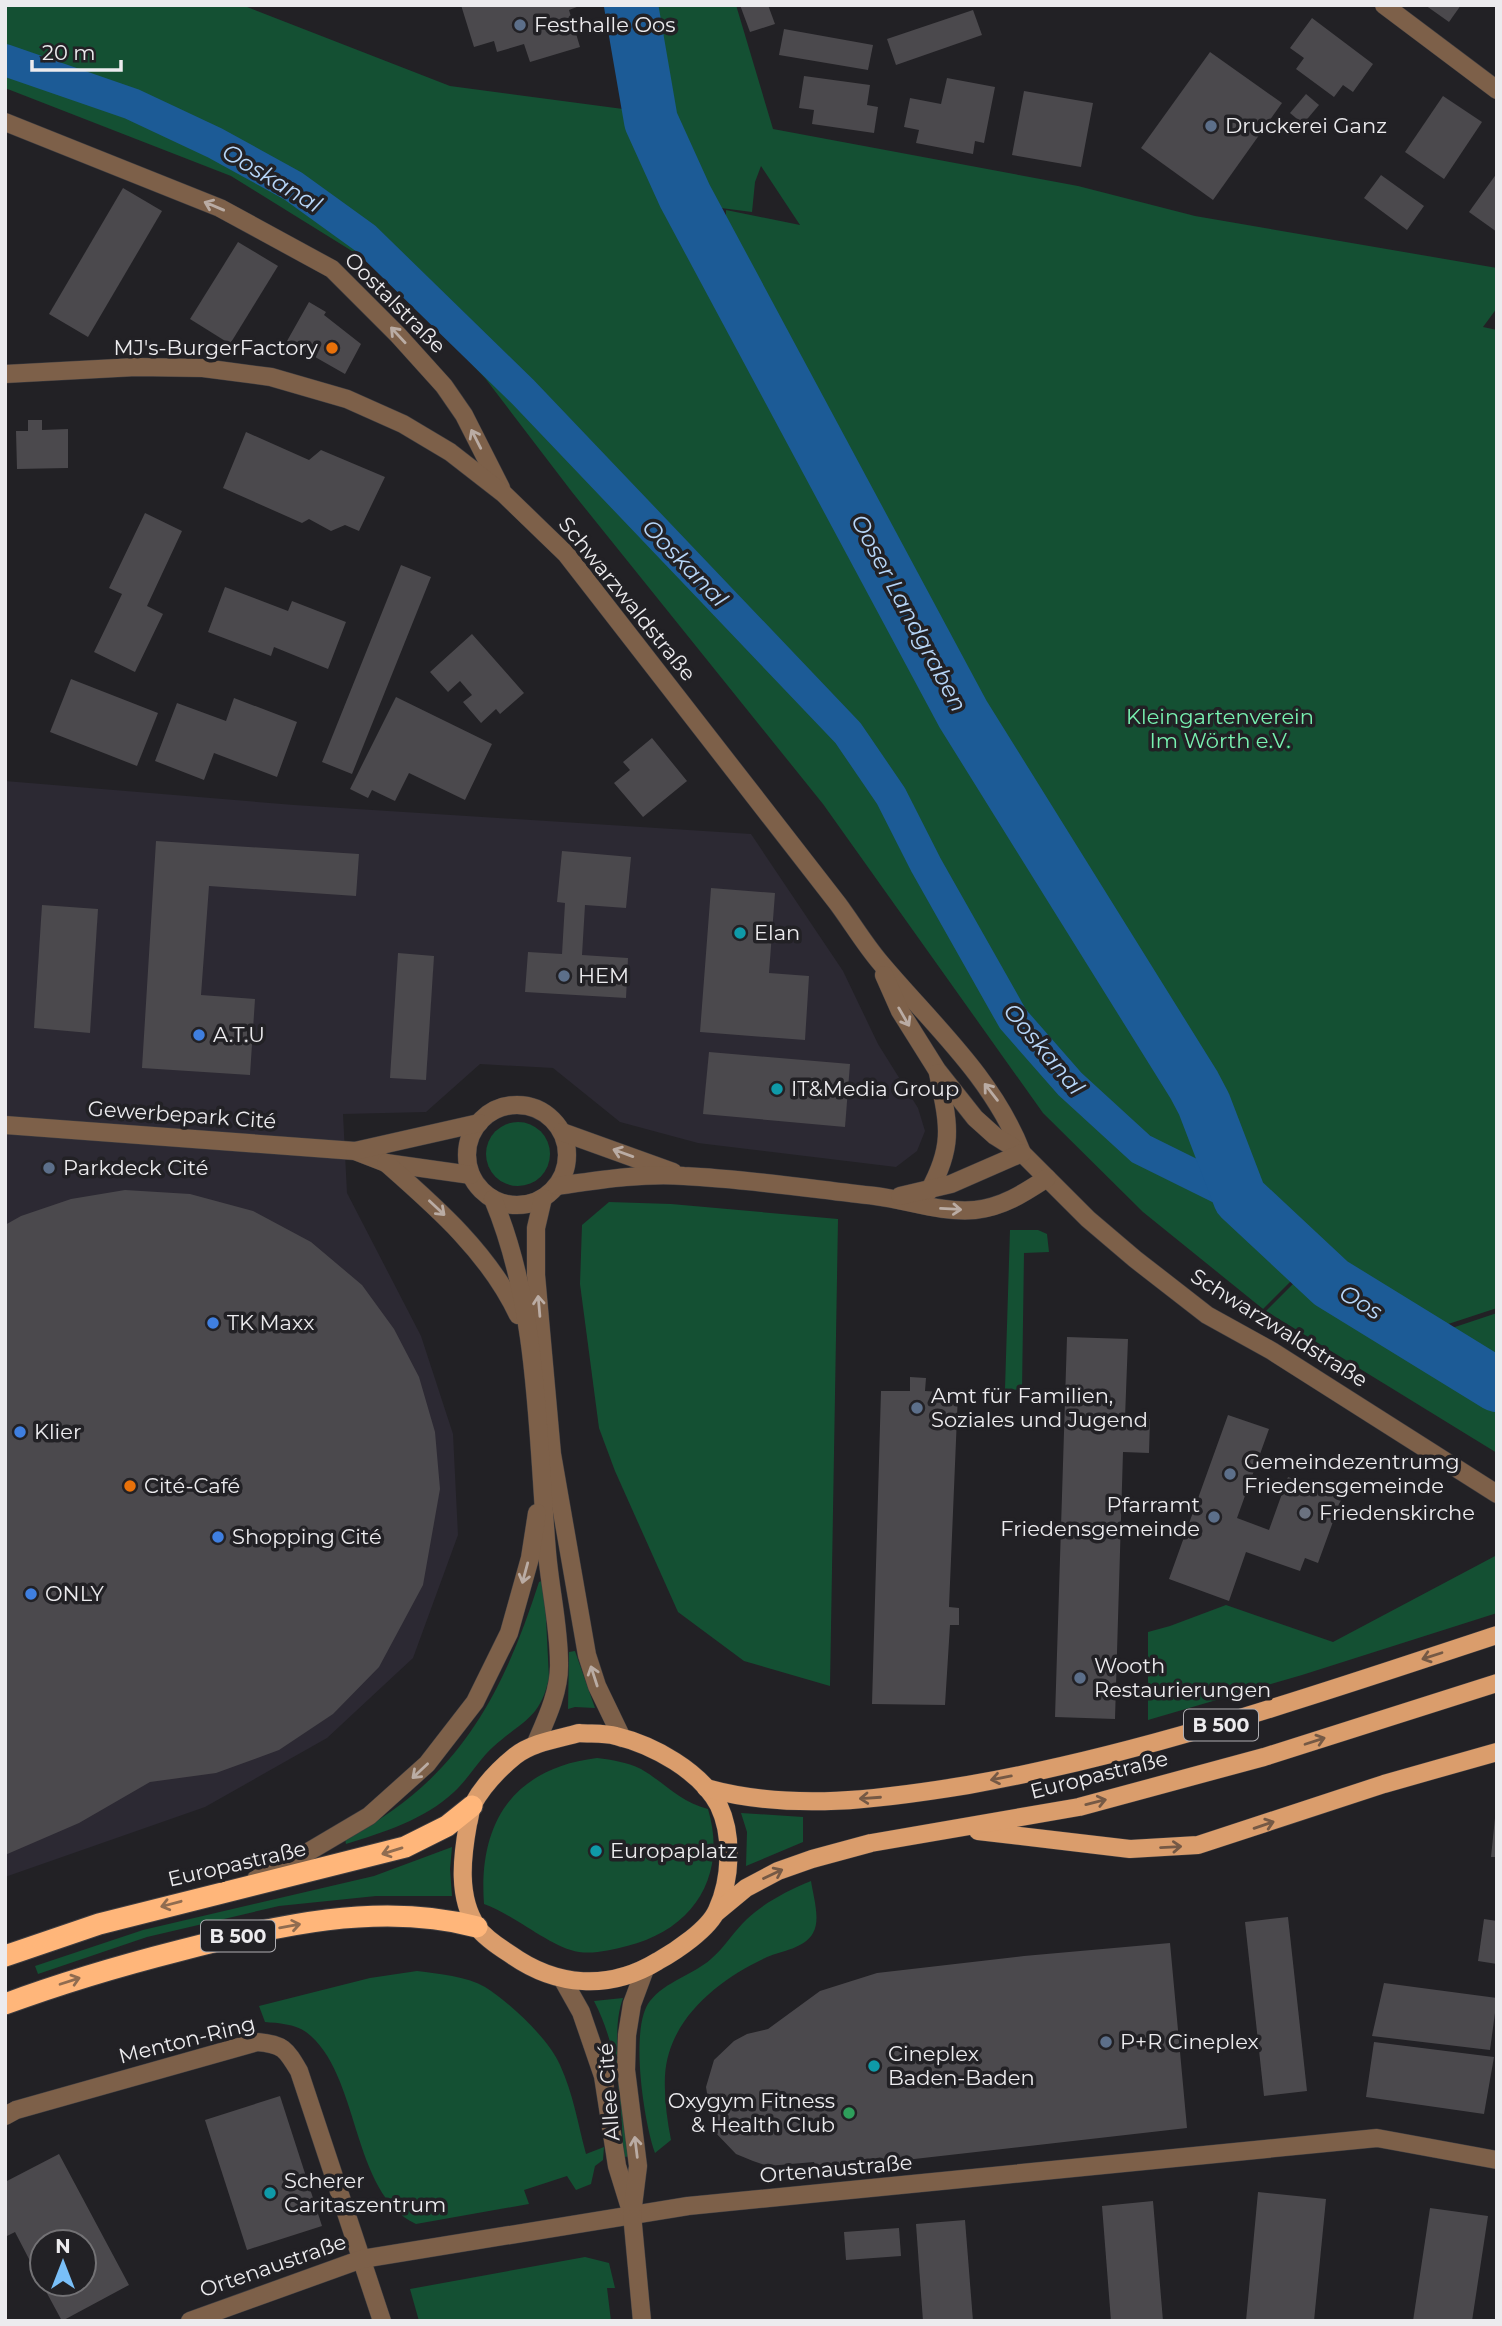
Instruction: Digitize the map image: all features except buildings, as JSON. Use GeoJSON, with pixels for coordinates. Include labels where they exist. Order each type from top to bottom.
{"type":"FeatureCollection","features":[{"type":"Feature","properties":{"kind":"highway","name":"Europastraße"},"geometry":{"type":"LineString","coordinates":[[5,1956],[99,1924],[405,1847],[447,1825],[472,1806]]}},
{"type":"Feature","properties":{"kind":"highway","name":"B 500"},"geometry":{"type":"LineString","coordinates":[[5,2004],[109,1969],[252,1933],[301,1924],[376,1917],[427,1917],[477,1927]]}},
{"type":"Feature","properties":{"kind":"main road","name":"Europastraße"},"geometry":{"type":"LineString","coordinates":[[706,1788],[765,1800],[802,1801],[896,1796],[998,1779],[1069,1765],[1195,1733],[1497,1635]]}},
{"type":"Feature","properties":{"kind":"main road","name":"Europastraße"},"geometry":{"type":"LineString","coordinates":[[717,1912],[746,1888],[778,1871],[812,1859],[871,1843],[1079,1807],[1264,1757],[1497,1683]]}},
{"type":"Feature","properties":{"kind":"main road","name":"B 500"},"geometry":{"type":"LineString","coordinates":[[579,1733],[622,1738],[655,1750],[684,1768],[706,1788],[719,1807],[727,1832],[725,1885],[717,1912],[677,1950],[645,1969],[620,1978],[589,1982],[563,1980],[525,1965],[495,1944],[477,1927],[466,1901],[462,1871],[472,1806],[501,1768],[535,1745],[579,1733]]}},
{"type":"Feature","properties":{"kind":"main road"},"geometry":{"type":"LineString","coordinates":[[957,1828],[1130,1849],[1198,1845],[1384,1784],[1497,1752]]}},
{"type":"Feature","properties":{"kind":"street"},"geometry":{"type":"LineString","coordinates":[[1384,5],[1497,90]]}},
{"type":"Feature","properties":{"kind":"street","name":"Oostalstraße"},"geometry":{"type":"LineString","coordinates":[[5,122],[220,208],[332,269],[444,386],[464,415],[504,494]]}},
{"type":"Feature","properties":{"kind":"street","name":"Schwarzwaldstraße"},"geometry":{"type":"LineString","coordinates":[[5,374],[136,367],[203,368],[271,377],[347,399],[403,424],[450,452],[504,494],[566,554],[830,893],[878,959],[997,1100],[1011,1124],[1022,1153]]}},
{"type":"Feature","properties":{"kind":"street","name":"Schwarzwaldstraße"},"geometry":{"type":"LineString","coordinates":[[878,959],[900,1012],[937,1070],[975,1118],[995,1136],[1022,1153],[1116,1243],[1207,1315],[1272,1351],[1497,1494]]}},
{"type":"Feature","properties":{"kind":"street"},"geometry":{"type":"LineString","coordinates":[[929,1191],[942,1164],[949,1125],[937,1070]]}},
{"type":"Feature","properties":{"kind":"street","name":"Gewerbepark Cité"},"geometry":{"type":"LineString","coordinates":[[355,1151],[479,1123],[504,1107],[520,1105],[546,1114],[562,1132],[683,1175]]}},
{"type":"Feature","properties":{"kind":"street"},"geometry":{"type":"LineString","coordinates":[[479,1123],[472,1132],[467,1154],[471,1175],[484,1193],[506,1204],[518,1205],[543,1198],[557,1186],[568,1160],[562,1132]]}},
{"type":"Feature","properties":{"kind":"street","name":"Gewerbepark Cité"},"geometry":{"type":"LineString","coordinates":[[5,1125],[355,1151],[386,1163],[471,1175]]}},
{"type":"Feature","properties":{"kind":"street","name":"Gewerbepark Cité"},"geometry":{"type":"LineString","coordinates":[[884,1197],[929,1191],[951,1184],[1022,1153]]}},
{"type":"Feature","properties":{"kind":"street"},"geometry":{"type":"LineString","coordinates":[[386,1163],[466,1238],[511,1300],[530,1340]]}},
{"type":"Feature","properties":{"kind":"street","name":"Gewerbepark Cité"},"geometry":{"type":"LineString","coordinates":[[557,1186],[613,1177],[683,1175],[884,1197],[942,1209],[975,1210],[1002,1204],[1022,1195],[1047,1178]]}},
{"type":"Feature","properties":{"kind":"street"},"geometry":{"type":"LineString","coordinates":[[543,1198],[536,1228],[536,1275],[552,1454],[587,1655],[597,1686],[622,1738]]}},
{"type":"Feature","properties":{"kind":"street"},"geometry":{"type":"LineString","coordinates":[[494,1199],[508,1234],[530,1340],[547,1555],[560,1665],[548,1714],[535,1745]]}},
{"type":"Feature","properties":{"kind":"street"},"geometry":{"type":"LineString","coordinates":[[237,1888],[303,1855],[369,1816],[427,1764],[467,1712],[509,1633],[530,1558],[542,1482]]}},
{"type":"Feature","properties":{"kind":"street","name":"Allee Cité"},"geometry":{"type":"LineString","coordinates":[[632,2214],[638,2166],[626,2070],[627,2035],[632,2004],[645,1969]]}},
{"type":"Feature","properties":{"kind":"street","name":"Allee Cité"},"geometry":{"type":"LineString","coordinates":[[563,1980],[581,2012],[603,2076],[617,2166],[632,2214],[642,2321]]}},
{"type":"Feature","properties":{"kind":"street","name":"Menton-Ring"},"geometry":{"type":"LineString","coordinates":[[5,2116],[16,2110],[257,2042],[275,2043],[289,2054],[299,2071],[382,2321]]}},
{"type":"Feature","properties":{"kind":"street","name":"Ortenaustraße"},"geometry":{"type":"LineString","coordinates":[[190,2321],[362,2259],[688,2206],[1377,2138],[1497,2160]]}},
{"type":"Feature","properties":{"kind":"shaded area"},"geometry":{"type":"Polygon","coordinates":[[[5,781],[294,805],[751,834],[843,971],[878,1044],[918,1108],[925,1131],[917,1151],[896,1167],[698,1143],[620,1122],[553,1068],[480,1064],[426,1112],[343,1114],[347,1193],[421,1336],[453,1434],[458,1535],[413,1658],[327,1738],[205,1807],[5,1877],[5,781]]]}},
{"type":"Feature","properties":{"kind":"green space","name":"Kleingartenverein Im Wörth e.V."},"geometry":{"type":"Polygon","coordinates":[[[5,5],[242,5],[450,86],[623,109],[624,22],[620,5],[736,5],[773,129],[1078,186],[1195,216],[1497,268],[1497,308],[1483,327],[1497,330],[1497,1308],[1436,1328],[1372,1295],[1244,1180],[1204,1104],[1183,1113],[1225,1202],[1294,1278],[1263,1309],[1143,1212],[1043,1113],[823,804],[572,492],[485,378],[381,269],[231,176],[5,88],[5,5]],[[761,166],[755,182],[752,212],[721,208],[726,258],[726,210],[800,225],[761,166]]]}},
{"type":"Feature","properties":{"kind":"green space"},"geometry":{"type":"Polygon","coordinates":[[[518,1122],[541,1131],[550,1154],[541,1177],[518,1186],[495,1177],[486,1154],[495,1131],[518,1122]]]}},
{"type":"Feature","properties":{"kind":"green space"},"geometry":{"type":"Polygon","coordinates":[[[609,1202],[671,1204],[838,1219],[830,1686],[744,1661],[678,1612],[615,1471],[599,1428],[580,1284],[582,1225],[609,1202]]]}},
{"type":"Feature","properties":{"kind":"green space"},"geometry":{"type":"Polygon","coordinates":[[[1010,1230],[1038,1230],[1047,1234],[1049,1252],[1024,1253],[1022,1390],[1005,1389],[1010,1230]]]}},
{"type":"Feature","properties":{"kind":"green space"},"geometry":{"type":"Polygon","coordinates":[[[1299,1278],[1497,1400],[1497,1453],[1266,1311],[1299,1278]]]}},
{"type":"Feature","properties":{"kind":"green space"},"geometry":{"type":"Polygon","coordinates":[[[1497,1313],[1497,1359],[1443,1331],[1497,1313]]]}},
{"type":"Feature","properties":{"kind":"green space"},"geometry":{"type":"Polygon","coordinates":[[[1497,1555],[1497,1613],[1302,1675],[1148,1720],[1148,1632],[1226,1605],[1333,1642],[1497,1555]]]}},
{"type":"Feature","properties":{"kind":"green space"},"geometry":{"type":"Polygon","coordinates":[[[544,1580],[549,1678],[535,1711],[493,1747],[459,1787],[442,1802],[417,1818],[346,1844],[345,1839],[384,1816],[417,1791],[446,1763],[470,1732],[509,1663],[539,1582],[544,1580]]]}},
{"type":"Feature","properties":{"kind":"green space"},"geometry":{"type":"Polygon","coordinates":[[[575,1651],[595,1708],[568,1709],[569,1652],[575,1651]]]}},
{"type":"Feature","properties":{"kind":"green space"},"geometry":{"type":"Polygon","coordinates":[[[597,1758],[641,1769],[681,1797],[708,1809],[713,1833],[713,1856],[709,1878],[700,1897],[687,1913],[670,1927],[627,1946],[579,1952],[545,1938],[484,1904],[484,1875],[487,1848],[495,1824],[507,1804],[523,1787],[543,1774],[568,1764],[597,1758]]]}},
{"type":"Feature","properties":{"kind":"green space"},"geometry":{"type":"Polygon","coordinates":[[[741,1813],[803,1817],[803,1842],[746,1866],[747,1832],[741,1813]]]}},
{"type":"Feature","properties":{"kind":"green space"},"geometry":{"type":"Polygon","coordinates":[[[452,1847],[452,1896],[376,1896],[279,1906],[147,1937],[38,1974],[35,1966],[143,1930],[374,1876],[452,1847]]]}},
{"type":"Feature","properties":{"kind":"green space"},"geometry":{"type":"Polygon","coordinates":[[[811,1881],[816,1921],[809,1938],[799,1946],[749,1966],[714,1989],[699,2003],[675,2036],[668,2055],[665,2076],[671,2140],[655,2153],[643,2099],[639,2053],[640,2031],[650,2001],[664,1988],[711,1959],[742,1924],[762,1907],[811,1881]]]}},
{"type":"Feature","properties":{"kind":"green space"},"geometry":{"type":"Polygon","coordinates":[[[417,1971],[478,1983],[516,2011],[547,2044],[560,2065],[568,2087],[586,2154],[604,2147],[603,2160],[595,2166],[591,2184],[576,2190],[567,2176],[524,2190],[529,2204],[416,2224],[395,2209],[379,2187],[337,2075],[324,2051],[302,2029],[265,2022],[259,2006],[370,1978],[417,1971]]]}},
{"type":"Feature","properties":{"kind":"green space"},"geometry":{"type":"Polygon","coordinates":[[[623,1998],[617,2034],[618,2054],[633,2156],[624,2157],[614,2058],[603,2020],[594,2001],[623,1998]]]}},
{"type":"Feature","properties":{"kind":"green space"},"geometry":{"type":"Polygon","coordinates":[[[585,2257],[609,2263],[615,2288],[607,2288],[611,2321],[419,2321],[410,2289],[585,2257]]]}},
{"type":"Feature","properties":{"kind":"waterway","name":"Ooser Landgraben"},"geometry":{"type":"LineString","coordinates":[[631,5],[651,121],[685,196],[963,714],[1194,1085],[1240,1198],[1331,1283],[1497,1385]]}},
{"type":"Feature","properties":{"kind":"waterway","name":"Ooskanal"},"geometry":{"type":"LineString","coordinates":[[5,60],[132,104],[215,143],[293,186],[365,238],[523,392],[848,733],[891,796],[926,865],[1013,1019],[1070,1084],[1141,1149],[1240,1198]]}},
{"type":"Feature","properties":{"kind":"place","name":"Festhalle Oos"},"geometry":{"type":"Point","coordinates":[520,25]}},
{"type":"Feature","properties":{"kind":"place","name":"Druckerei Ganz"},"geometry":{"type":"Point","coordinates":[1211,126]}},
{"type":"Feature","properties":{"kind":"place","name":"MJ's-BurgerFactory"},"geometry":{"type":"Point","coordinates":[332,348]}},
{"type":"Feature","properties":{"kind":"place","name":"Elan"},"geometry":{"type":"Point","coordinates":[740,933]}},
{"type":"Feature","properties":{"kind":"place","name":"HEM"},"geometry":{"type":"Point","coordinates":[564,976]}},
{"type":"Feature","properties":{"kind":"place","name":"A.T.U"},"geometry":{"type":"Point","coordinates":[199,1035]}},
{"type":"Feature","properties":{"kind":"place","name":"IT&Media Group"},"geometry":{"type":"Point","coordinates":[777,1089]}},
{"type":"Feature","properties":{"kind":"place","name":"Parkdeck Cité"},"geometry":{"type":"Point","coordinates":[49,1168]}},
{"type":"Feature","properties":{"kind":"place","name":"TK Maxx"},"geometry":{"type":"Point","coordinates":[213,1323]}},
{"type":"Feature","properties":{"kind":"place","name":"Amt für Familien, Soziales und Jugend"},"geometry":{"type":"Point","coordinates":[917,1408]}},
{"type":"Feature","properties":{"kind":"place","name":"Klier"},"geometry":{"type":"Point","coordinates":[20,1432]}},
{"type":"Feature","properties":{"kind":"place","name":"Gemeindezentrumg Friedensgemeinde"},"geometry":{"type":"Point","coordinates":[1230,1474]}},
{"type":"Feature","properties":{"kind":"place","name":"Cité-Café"},"geometry":{"type":"Point","coordinates":[130,1486]}},
{"type":"Feature","properties":{"kind":"place","name":"Friedenskirche"},"geometry":{"type":"Point","coordinates":[1305,1513]}},
{"type":"Feature","properties":{"kind":"place","name":"Pfarramt Friedensgemeinde"},"geometry":{"type":"Point","coordinates":[1214,1517]}},
{"type":"Feature","properties":{"kind":"place","name":"Shopping Cité"},"geometry":{"type":"Point","coordinates":[218,1537]}},
{"type":"Feature","properties":{"kind":"place","name":"ONLY"},"geometry":{"type":"Point","coordinates":[31,1594]}},
{"type":"Feature","properties":{"kind":"place","name":"Wooth Restaurierungen"},"geometry":{"type":"Point","coordinates":[1080,1678]}},
{"type":"Feature","properties":{"kind":"place","name":"Europaplatz"},"geometry":{"type":"Point","coordinates":[596,1851]}},
{"type":"Feature","properties":{"kind":"place","name":"P+R Cineplex"},"geometry":{"type":"Point","coordinates":[1106,2042]}},
{"type":"Feature","properties":{"kind":"place","name":"Cineplex Baden-Baden"},"geometry":{"type":"Point","coordinates":[874,2066]}},
{"type":"Feature","properties":{"kind":"place","name":"Oxygym Fitness & Health Club"},"geometry":{"type":"Point","coordinates":[849,2113]}},
{"type":"Feature","properties":{"kind":"place","name":"Scherer Caritaszentrum"},"geometry":{"type":"Point","coordinates":[270,2193]}},
{"type":"Feature","properties":{"kind":"water label","name":"Oos"},"geometry":{"type":"Point","coordinates":[1361,1302]}}]}
